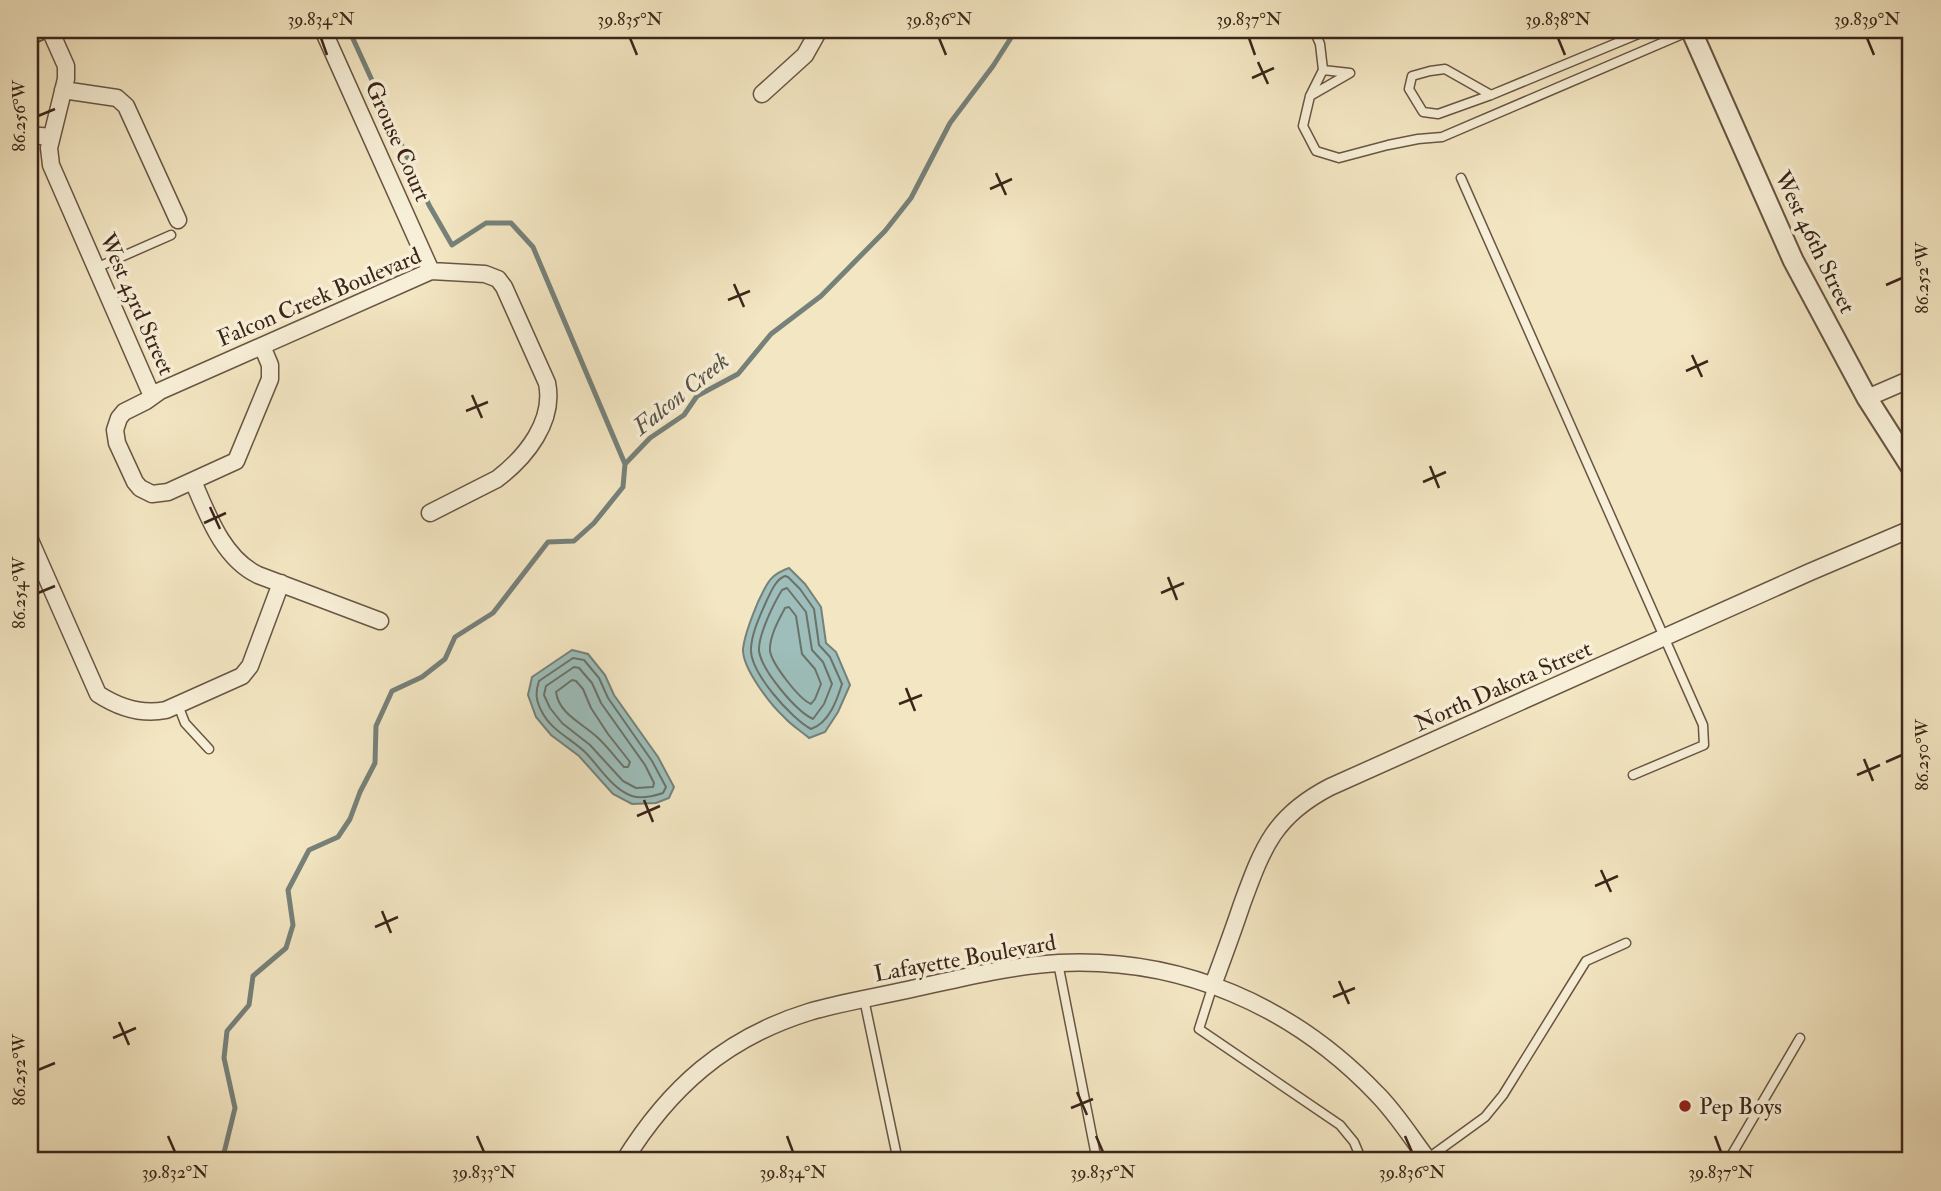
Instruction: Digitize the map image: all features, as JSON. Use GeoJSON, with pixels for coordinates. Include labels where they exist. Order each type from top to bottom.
{"type":"FeatureCollection","features":[{"type":"Feature","properties":{"kind":"street"},"geometry":{"type":"LineString","coordinates":[[30,34],[39,30]]}},
{"type":"Feature","properties":{"kind":"street","name":"West 43rd Street"},"geometry":{"type":"LineString","coordinates":[[50,30],[66,66],[66,79],[49,148],[51,165],[152,396],[124,412],[115,430],[117,443],[135,482],[146,491],[157,494],[168,492],[233,464],[239,458],[270,379],[270,365],[262,346]]}},
{"type":"Feature","properties":{"kind":"street","name":"Grouse Court"},"geometry":{"type":"LineString","coordinates":[[323,30],[431,271]]}},
{"type":"Feature","properties":{"kind":"street"},"geometry":{"type":"LineString","coordinates":[[762,94],[805,55],[820,30]]}},
{"type":"Feature","properties":{"kind":"street","name":"West 46th Street"},"geometry":{"type":"LineString","coordinates":[[1692,30],[1793,260],[1867,398],[1911,467]]}},
{"type":"Feature","properties":{"kind":"street"},"geometry":{"type":"LineString","coordinates":[[63,90],[117,97],[126,106],[178,220]]}},
{"type":"Feature","properties":{"kind":"street"},"geometry":{"type":"LineString","coordinates":[[30,135],[51,137]]}},
{"type":"Feature","properties":{"kind":"street","name":"Falcon Creek Boulevard"},"geometry":{"type":"LineString","coordinates":[[152,396],[431,271],[485,274],[498,278],[547,383],[549,398],[543,421],[527,450],[497,479],[430,513]]}},
{"type":"Feature","properties":{"kind":"street"},"geometry":{"type":"LineString","coordinates":[[1867,398],[1911,379]]}},
{"type":"Feature","properties":{"kind":"street"},"geometry":{"type":"LineString","coordinates":[[193,481],[216,531],[237,562],[258,575],[380,621]]}},
{"type":"Feature","properties":{"kind":"street","name":"North Dakota Street"},"geometry":{"type":"LineString","coordinates":[[1213,985],[1260,857],[1276,830],[1297,807],[1331,787],[1911,529]]}},
{"type":"Feature","properties":{"kind":"street"},"geometry":{"type":"LineString","coordinates":[[30,540],[98,694],[137,711],[162,711],[236,680],[245,673],[281,583]]}},
{"type":"Feature","properties":{"kind":"street","name":"Lafayette Boulevard"},"geometry":{"type":"LineString","coordinates":[[624,1161],[649,1122],[691,1077],[753,1035],[788,1019],[864,999],[1000,971],[1058,963],[1128,966],[1167,972],[1213,985],[1290,1022],[1326,1046],[1358,1074],[1377,1094],[1426,1160]]}},
{"type":"Feature","properties":{"kind":"lane"},"geometry":{"type":"LineString","coordinates":[[1314,30],[1320,44],[1323,70],[1310,96],[1303,126],[1316,151],[1339,158],[1388,145],[1441,137],[1692,30]]}},
{"type":"Feature","properties":{"kind":"lane"},"geometry":{"type":"LineString","coordinates":[[1491,95],[1445,69],[1412,76],[1409,89],[1423,112],[1438,114],[1491,95],[1648,30]]}},
{"type":"Feature","properties":{"kind":"lane"},"geometry":{"type":"LineString","coordinates":[[1310,96],[1350,73],[1323,70]]}},
{"type":"Feature","properties":{"kind":"lane"},"geometry":{"type":"LineString","coordinates":[[1461,178],[1703,725],[1704,745],[1633,775]]}},
{"type":"Feature","properties":{"kind":"lane"},"geometry":{"type":"LineString","coordinates":[[96,268],[171,235]]}},
{"type":"Feature","properties":{"kind":"lane"},"geometry":{"type":"LineString","coordinates":[[178,705],[185,723],[209,750]]}},
{"type":"Feature","properties":{"kind":"lane"},"geometry":{"type":"LineString","coordinates":[[1426,1160],[1485,1117],[1503,1095],[1586,961],[1626,943]]}},
{"type":"Feature","properties":{"kind":"lane"},"geometry":{"type":"LineString","coordinates":[[1058,963],[1097,1161]]}},
{"type":"Feature","properties":{"kind":"lane"},"geometry":{"type":"LineString","coordinates":[[1213,985],[1199,1029],[1340,1125],[1354,1142],[1362,1161]]}},
{"type":"Feature","properties":{"kind":"lane"},"geometry":{"type":"LineString","coordinates":[[864,999],[898,1161]]}},
{"type":"Feature","properties":{"kind":"lane"},"geometry":{"type":"LineString","coordinates":[[1728,1161],[1800,1038]]}},
{"type":"Feature","properties":{"kind":"water"},"geometry":{"type":"Polygon","coordinates":[[[789,568],[805,584],[821,607],[826,643],[836,652],[850,685],[825,732],[809,738],[772,704],[747,666],[743,649],[758,602],[769,581],[789,568]]]}},
{"type":"Feature","properties":{"kind":"water"},"geometry":{"type":"Polygon","coordinates":[[[572,650],[588,654],[605,675],[614,695],[658,757],[674,787],[669,798],[656,803],[632,804],[613,794],[579,756],[551,735],[536,717],[528,695],[532,677],[572,650]]]}},
{"type":"Feature","properties":{"kind":"waterway"},"geometry":{"type":"LineString","coordinates":[[349,30],[429,205],[452,245],[486,223],[511,223],[533,247],[625,464]]}},
{"type":"Feature","properties":{"kind":"waterway","name":"Falcon Creek"},"geometry":{"type":"LineString","coordinates":[[222,1161],[235,1108],[224,1058],[227,1031],[249,1005],[253,976],[286,948],[293,925],[288,890],[309,850],[338,837],[350,819],[375,763],[376,726],[392,691],[422,677],[445,659],[455,637],[493,613],[548,542],[574,541],[594,523],[623,487],[625,464],[650,438],[684,415],[697,396],[738,374],[771,334],[821,296],[885,231],[911,198],[950,123],[1016,30]]}},
{"type":"Feature","properties":{"kind":"place","name":"Pep Boys"},"geometry":{"type":"Point","coordinates":[1685,1106]}}]}
